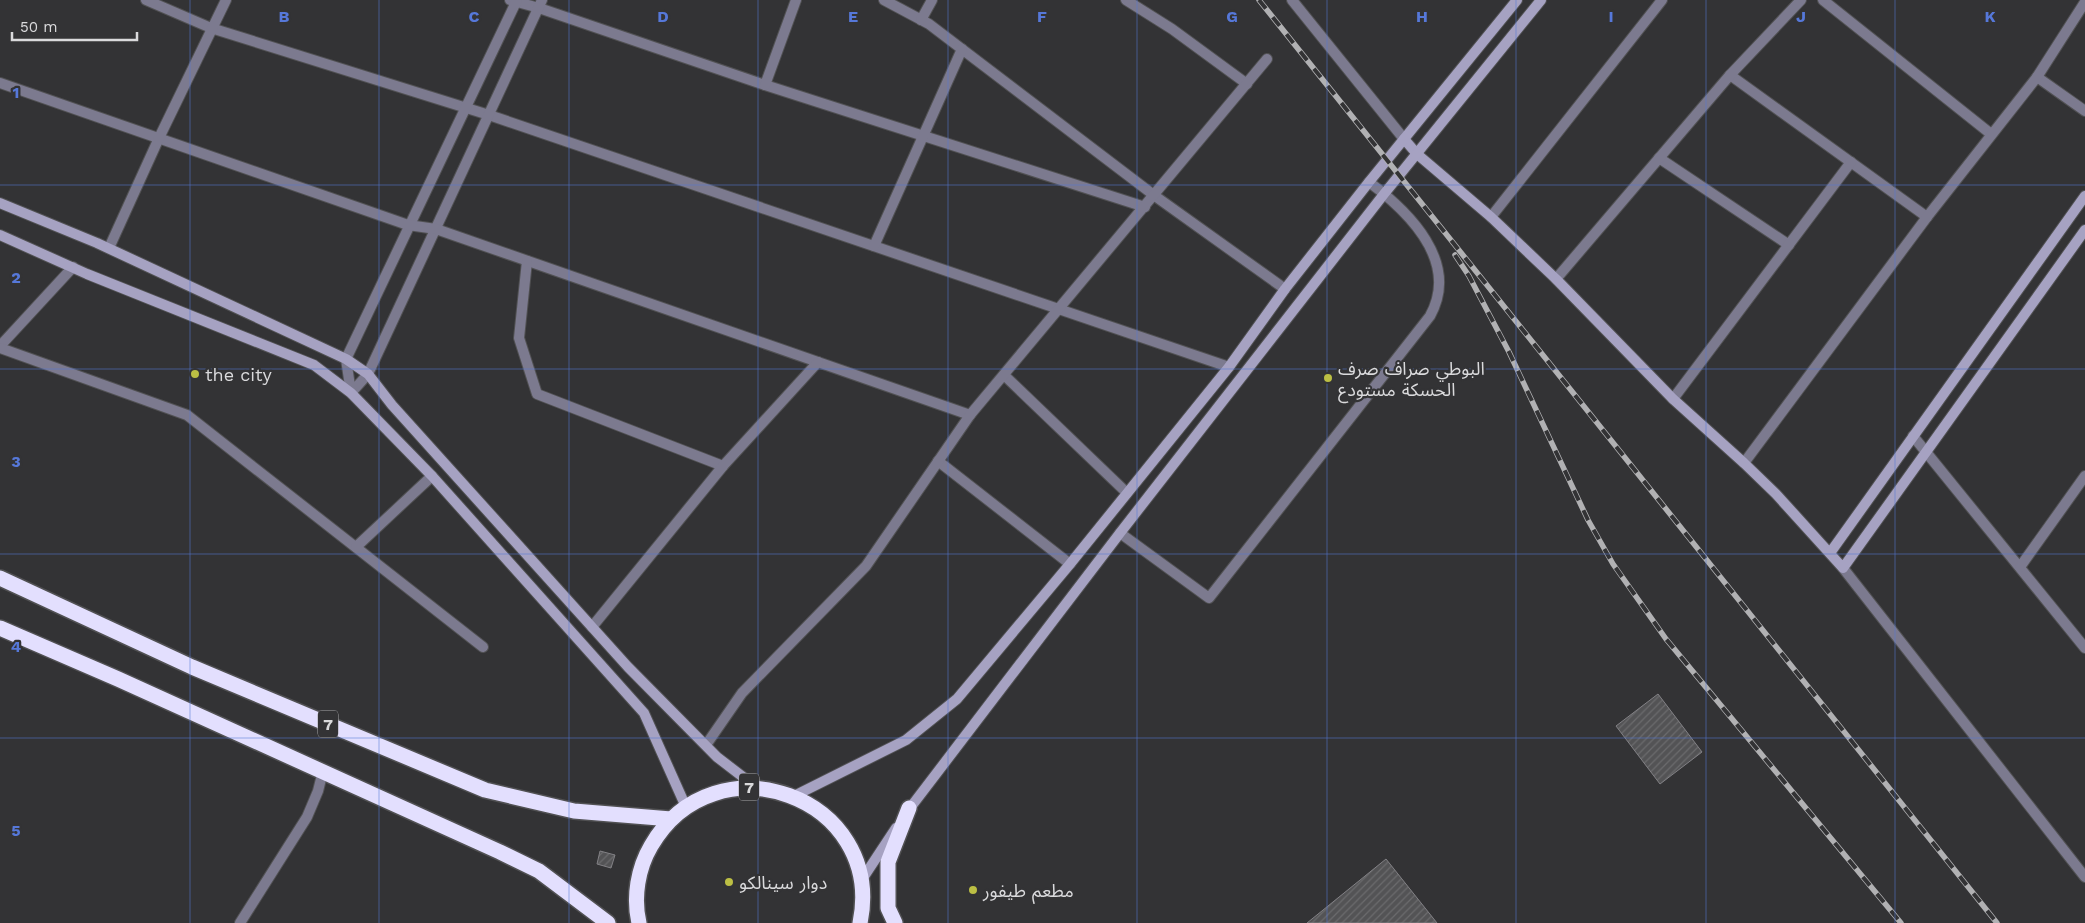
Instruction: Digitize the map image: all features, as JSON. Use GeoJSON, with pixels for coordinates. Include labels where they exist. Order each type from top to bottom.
{"type":"FeatureCollection","features":[{"type":"Feature","properties":{"kind":"highway","name":"7"},"geometry":{"type":"LineString","coordinates":[[0,578],[192,667],[485,790],[574,811],[671,819]]}},
{"type":"Feature","properties":{"kind":"highway"},"geometry":{"type":"LineString","coordinates":[[0,628],[323,771],[539,871],[608,923]]}},
{"type":"Feature","properties":{"kind":"highway","name":"7"},"geometry":{"type":"LineString","coordinates":[[639,923],[636,895],[639,874],[646,854],[657,835],[671,819],[686,807],[702,798],[719,791],[756,787],[794,796],[826,816],[849,846],[856,863],[873,923]]}},
{"type":"Feature","properties":{"kind":"highway"},"geometry":{"type":"LineString","coordinates":[[895,923],[888,908],[888,862],[909,808]]}},
{"type":"Feature","properties":{"kind":"highway","name":"7"},"geometry":{"type":"LineString","coordinates":[[860,923],[862,889]]}},
{"type":"Feature","properties":{"kind":"street"},"geometry":{"type":"LineString","coordinates":[[146,0],[212,28],[489,115],[1229,367]]}},
{"type":"Feature","properties":{"kind":"street"},"geometry":{"type":"LineString","coordinates":[[109,248],[158,138],[226,0]]}},
{"type":"Feature","properties":{"kind":"street"},"geometry":{"type":"LineString","coordinates":[[765,85],[796,0]]}},
{"type":"Feature","properties":{"kind":"street"},"geometry":{"type":"LineString","coordinates":[[884,0],[921,20],[1155,196],[1286,289]]}},
{"type":"Feature","properties":{"kind":"street"},"geometry":{"type":"LineString","coordinates":[[921,20],[932,0]]}},
{"type":"Feature","properties":{"kind":"street"},"geometry":{"type":"LineString","coordinates":[[1126,0],[1172,29],[1247,84]]}},
{"type":"Feature","properties":{"kind":"street"},"geometry":{"type":"LineString","coordinates":[[1292,0],[1417,154],[1491,217],[1556,279],[1674,399],[1744,462],[1782,500],[1830,553],[2085,877]]}},
{"type":"Feature","properties":{"kind":"street"},"geometry":{"type":"LineString","coordinates":[[794,796],[906,740],[957,699],[1070,564],[1229,367],[1368,182],[1517,0]]}},
{"type":"Feature","properties":{"kind":"street"},"geometry":{"type":"LineString","coordinates":[[862,889],[909,808],[1384,194],[1542,0]]}},
{"type":"Feature","properties":{"kind":"street"},"geometry":{"type":"LineString","coordinates":[[1491,217],[1662,0]]}},
{"type":"Feature","properties":{"kind":"street"},"geometry":{"type":"LineString","coordinates":[[1556,279],[1730,75],[1801,0]]}},
{"type":"Feature","properties":{"kind":"street"},"geometry":{"type":"LineString","coordinates":[[1823,0],[1990,134]]}},
{"type":"Feature","properties":{"kind":"street"},"geometry":{"type":"LineString","coordinates":[[351,393],[346,359],[408,225],[465,109],[514,1],[540,4],[765,85],[1145,207]]}},
{"type":"Feature","properties":{"kind":"street"},"geometry":{"type":"LineString","coordinates":[[1744,462],[1990,134],[2037,77],[2085,2]]}},
{"type":"Feature","properties":{"kind":"street"},"geometry":{"type":"LineString","coordinates":[[351,393],[368,374],[540,4]]}},
{"type":"Feature","properties":{"kind":"street"},"geometry":{"type":"LineString","coordinates":[[874,246],[962,50]]}},
{"type":"Feature","properties":{"kind":"street"},"geometry":{"type":"LineString","coordinates":[[706,745],[742,693],[866,566],[970,415],[1060,310],[1267,59]]}},
{"type":"Feature","properties":{"kind":"street"},"geometry":{"type":"LineString","coordinates":[[1730,75],[1927,217]]}},
{"type":"Feature","properties":{"kind":"street"},"geometry":{"type":"LineString","coordinates":[[2037,77],[2085,111]]}},
{"type":"Feature","properties":{"kind":"street"},"geometry":{"type":"LineString","coordinates":[[0,83],[408,225],[436,229],[970,415]]}},
{"type":"Feature","properties":{"kind":"street"},"geometry":{"type":"LineString","coordinates":[[1660,158],[1789,245]]}},
{"type":"Feature","properties":{"kind":"street"},"geometry":{"type":"LineString","coordinates":[[1674,399],[1851,162]]}},
{"type":"Feature","properties":{"kind":"street"},"geometry":{"type":"LineString","coordinates":[[1120,533],[1209,598],[1435,307],[1438,298],[1438,276],[1430,249],[1422,233],[1411,219],[1368,182]]}},
{"type":"Feature","properties":{"kind":"street"},"geometry":{"type":"LineString","coordinates":[[1830,553],[2085,196]]}},
{"type":"Feature","properties":{"kind":"street"},"geometry":{"type":"LineString","coordinates":[[0,203],[109,248],[346,359],[368,374],[392,405],[628,667],[717,757],[756,787]]}},
{"type":"Feature","properties":{"kind":"street"},"geometry":{"type":"LineString","coordinates":[[1843,568],[2085,230]]}},
{"type":"Feature","properties":{"kind":"street"},"geometry":{"type":"LineString","coordinates":[[0,236],[73,268],[314,365],[351,393],[432,476],[644,713],[686,807]]}},
{"type":"Feature","properties":{"kind":"street"},"geometry":{"type":"LineString","coordinates":[[527,261],[519,338],[537,394],[723,466]]}},
{"type":"Feature","properties":{"kind":"street"},"geometry":{"type":"LineString","coordinates":[[73,268],[0,347],[187,415],[483,647]]}},
{"type":"Feature","properties":{"kind":"street"},"geometry":{"type":"LineString","coordinates":[[592,627],[723,466],[818,362]]}},
{"type":"Feature","properties":{"kind":"street"},"geometry":{"type":"LineString","coordinates":[[1004,375],[1127,493]]}},
{"type":"Feature","properties":{"kind":"street"},"geometry":{"type":"LineString","coordinates":[[1913,436],[2085,648]]}},
{"type":"Feature","properties":{"kind":"street"},"geometry":{"type":"LineString","coordinates":[[938,461],[1070,564]]}},
{"type":"Feature","properties":{"kind":"street"},"geometry":{"type":"LineString","coordinates":[[356,547],[432,476]]}},
{"type":"Feature","properties":{"kind":"street"},"geometry":{"type":"LineString","coordinates":[[2020,566],[2085,476]]}},
{"type":"Feature","properties":{"kind":"street"},"geometry":{"type":"LineString","coordinates":[[240,923],[307,817],[318,791],[323,771]]}},
{"type":"Feature","properties":{"kind":"building"},"geometry":{"type":"Polygon","coordinates":[[[1658,694],[1702,752],[1660,784],[1616,726],[1658,694]]]}},
{"type":"Feature","properties":{"kind":"building"},"geometry":{"type":"Polygon","coordinates":[[[600,851],[615,855],[611,868],[597,864],[600,851]]]}},
{"type":"Feature","properties":{"kind":"building"},"geometry":{"type":"Polygon","coordinates":[[[1386,859],[1437,923],[1307,923],[1386,859]]]}},
{"type":"Feature","properties":{"kind":"railway"},"geometry":{"type":"LineString","coordinates":[[1259,0],[1997,923]]}},
{"type":"Feature","properties":{"kind":"railway"},"geometry":{"type":"LineString","coordinates":[[1455,255],[1469,276],[1509,352],[1588,520],[1613,564],[1666,639],[1901,923]]}},
{"type":"Feature","properties":{"kind":"place","name":"the city"},"geometry":{"type":"Point","coordinates":[195,374]}},
{"type":"Feature","properties":{"kind":"place","name":"البوطي صراف صرف الحسكة مستودع"},"geometry":{"type":"Point","coordinates":[1328,378]}},
{"type":"Feature","properties":{"kind":"place","name":"دوار سينالكو"},"geometry":{"type":"Point","coordinates":[729,882]}},
{"type":"Feature","properties":{"kind":"place","name":"مطعم طيفور"},"geometry":{"type":"Point","coordinates":[973,890]}}]}
